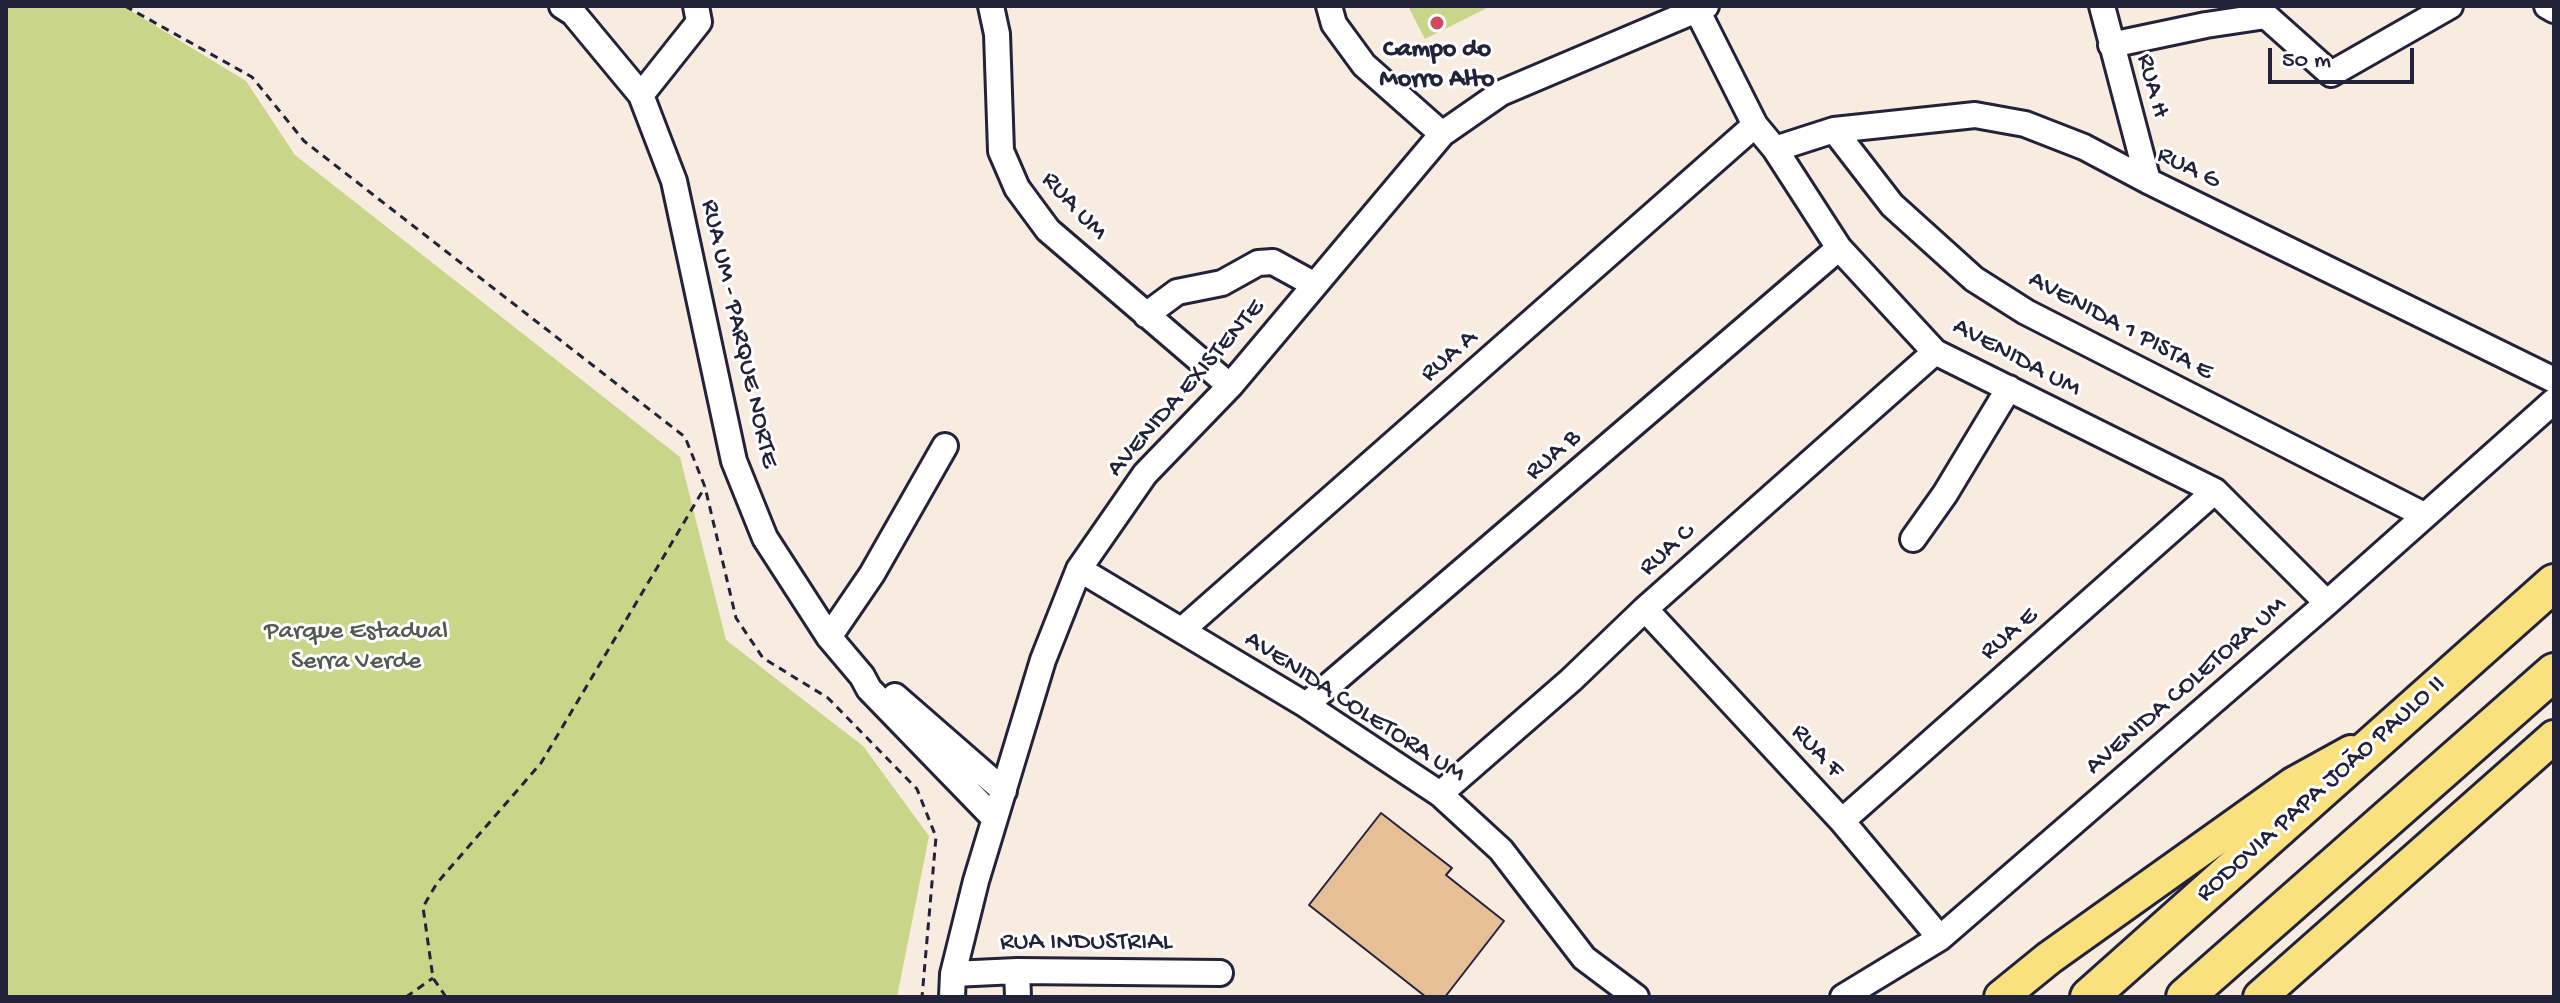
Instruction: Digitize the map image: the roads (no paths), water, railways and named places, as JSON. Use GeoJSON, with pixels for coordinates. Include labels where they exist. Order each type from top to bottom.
{"type":"FeatureCollection","features":[{"type":"Feature","properties":{"kind":"highway","name":"RODOVIA PAPA JOÃO PAULO II"},"geometry":{"type":"LineString","coordinates":[[2089,997],[2554,583]]}},
{"type":"Feature","properties":{"kind":"highway"},"geometry":{"type":"LineString","coordinates":[[2185,997],[2554,672]]}},
{"type":"Feature","properties":{"kind":"main road"},"geometry":{"type":"LineString","coordinates":[[2001,997],[2049,958],[2293,784],[2392,729]]}},
{"type":"Feature","properties":{"kind":"main road"},"geometry":{"type":"LineString","coordinates":[[2260,997],[2554,737]]}},
{"type":"Feature","properties":{"kind":"street","name":"RUA UM - PARQUE NORTE"},"geometry":{"type":"LineString","coordinates":[[562,6],[573,13],[641,95],[674,181],[734,461],[765,538],[829,637],[869,689],[994,818]]}},
{"type":"Feature","properties":{"kind":"street"},"geometry":{"type":"LineString","coordinates":[[641,95],[699,22],[696,6]]}},
{"type":"Feature","properties":{"kind":"street","name":"RUA UM"},"geometry":{"type":"LineString","coordinates":[[991,6],[997,34],[1001,151],[1017,188],[1048,230],[1230,386]]}},
{"type":"Feature","properties":{"kind":"street"},"geometry":{"type":"LineString","coordinates":[[1329,6],[1334,24],[1364,65],[1442,134]]}},
{"type":"Feature","properties":{"kind":"street","name":"RUA H"},"geometry":{"type":"LineString","coordinates":[[2102,6],[2148,181]]}},
{"type":"Feature","properties":{"kind":"street"},"geometry":{"type":"LineString","coordinates":[[2111,45],[2272,11],[2331,74],[2450,6]]}},
{"type":"Feature","properties":{"kind":"street"},"geometry":{"type":"LineString","coordinates":[[2547,6],[2554,10]]}},
{"type":"Feature","properties":{"kind":"street","name":"AVENIDA EXISTENTE"},"geometry":{"type":"LineString","coordinates":[[953,986],[994,818],[1043,660],[1079,569],[1145,474],[1230,386],[1442,134],[1501,93],[1700,7]]}},
{"type":"Feature","properties":{"kind":"street","name":"AVENIDA UM"},"geometry":{"type":"LineString","coordinates":[[1700,7],[1755,125],[1775,149],[1839,248],[1935,352],[2215,491],[2327,603]]}},
{"type":"Feature","properties":{"kind":"street","name":"RUA G"},"geometry":{"type":"LineString","coordinates":[[1775,149],[1834,130],[1975,115],[2025,124],[2084,147],[2554,380]]}},
{"type":"Feature","properties":{"kind":"street","name":"RUA A"},"geometry":{"type":"LineString","coordinates":[[1182,630],[1755,125]]}},
{"type":"Feature","properties":{"kind":"street","name":"AVENIDA 1 PISTA E"},"geometry":{"type":"LineString","coordinates":[[1834,130],[1892,205],[1974,279],[2026,312],[2424,515]]}},
{"type":"Feature","properties":{"kind":"street","name":"RUA B"},"geometry":{"type":"LineString","coordinates":[[1306,705],[1839,248]]}},
{"type":"Feature","properties":{"kind":"street"},"geometry":{"type":"LineString","coordinates":[[1146,315],[1177,292],[1222,283],[1258,263],[1273,262],[1315,285]]}},
{"type":"Feature","properties":{"kind":"street","name":"RUA C"},"geometry":{"type":"LineString","coordinates":[[1440,794],[1935,352]]}},
{"type":"Feature","properties":{"kind":"street"},"geometry":{"type":"LineString","coordinates":[[1913,539],[1945,494],[2009,388]]}},
{"type":"Feature","properties":{"kind":"street","name":"AVENIDA COLETORA UM"},"geometry":{"type":"LineString","coordinates":[[1843,997],[1940,938],[2327,603],[2554,401]]}},
{"type":"Feature","properties":{"kind":"street"},"geometry":{"type":"LineString","coordinates":[[829,637],[872,574],[945,446]]}},
{"type":"Feature","properties":{"kind":"street","name":"RUA E"},"geometry":{"type":"LineString","coordinates":[[1842,821],[2215,491]]}},
{"type":"Feature","properties":{"kind":"street","name":"AVENIDA COLETORA UM"},"geometry":{"type":"LineString","coordinates":[[1079,569],[1306,705],[1440,794],[1501,850],[1584,958],[1636,997]]}},
{"type":"Feature","properties":{"kind":"street","name":"RUA F"},"geometry":{"type":"LineString","coordinates":[[1645,609],[1842,821],[1940,938]]}},
{"type":"Feature","properties":{"kind":"street","name":"RUA UM - PARQUE NORTE"},"geometry":{"type":"LineString","coordinates":[[862,676],[887,688],[1004,791]]}},
{"type":"Feature","properties":{"kind":"street"},"geometry":{"type":"LineString","coordinates":[[1017,971],[1018,997]]}},
{"type":"Feature","properties":{"kind":"street","name":"RUA INDUSTRIAL"},"geometry":{"type":"LineString","coordinates":[[953,986],[1017,971],[1220,973]]}},
{"type":"Feature","properties":{"kind":"place","name":"Campo do Morro Alto"},"geometry":{"type":"Point","coordinates":[1437,23]}},
{"type":"Feature","properties":{"kind":"park label","name":"Parque Estadual Serra Verde"},"geometry":{"type":"Point","coordinates":[356,648]}}]}
